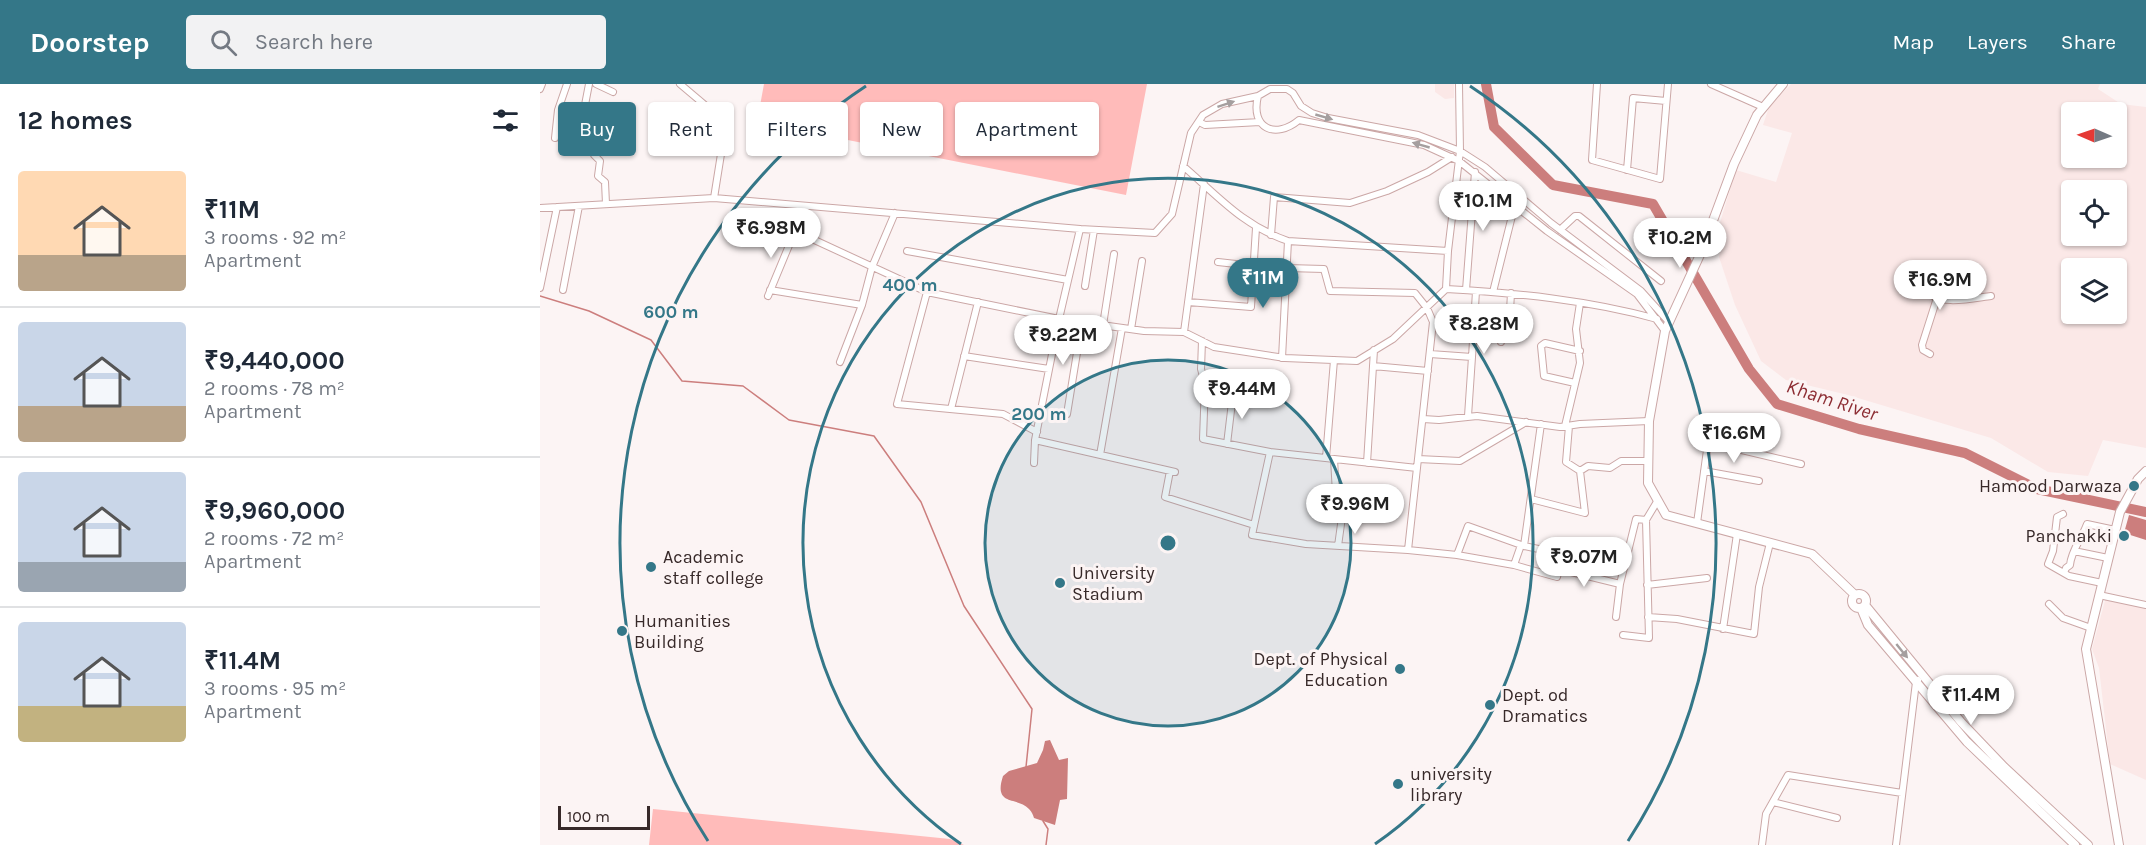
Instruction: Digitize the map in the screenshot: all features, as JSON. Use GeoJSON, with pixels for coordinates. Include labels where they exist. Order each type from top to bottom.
{"type":"FeatureCollection","features":[{"type":"Feature","properties":{"kind":"street"},"geometry":{"type":"LineString","coordinates":[[540,89],[542,84]]}},
{"type":"Feature","properties":{"kind":"street"},"geometry":{"type":"LineString","coordinates":[[555,138],[559,106],[567,84]]}},
{"type":"Feature","properties":{"kind":"street"},"geometry":{"type":"LineString","coordinates":[[589,84],[580,130],[596,136],[594,155],[600,162],[598,176],[605,182],[606,204]]}},
{"type":"Feature","properties":{"kind":"street"},"geometry":{"type":"LineString","coordinates":[[596,84],[613,92]]}},
{"type":"Feature","properties":{"kind":"street"},"geometry":{"type":"LineString","coordinates":[[680,84],[718,116],[724,129],[714,198]]}},
{"type":"Feature","properties":{"kind":"street"},"geometry":{"type":"LineString","coordinates":[[795,231],[927,292],[1059,319],[1131,329],[1184,332],[1214,347],[1282,357],[1357,360],[1393,339],[1446,289],[1448,250],[1460,151],[1459,84]]}},
{"type":"Feature","properties":{"kind":"street"},"geometry":{"type":"LineString","coordinates":[[1597,84],[1592,160],[1660,179],[1668,84]]}},
{"type":"Feature","properties":{"kind":"street"},"geometry":{"type":"LineString","coordinates":[[1711,84],[1763,107]]}},
{"type":"Feature","properties":{"kind":"street"},"geometry":{"type":"LineString","coordinates":[[1708,234],[1734,164],[1757,115],[1783,84]]}},
{"type":"Feature","properties":{"kind":"street"},"geometry":{"type":"LineString","coordinates":[[540,208],[714,198],[1080,230],[1155,233],[1172,214],[1191,133],[1203,115],[1222,104],[1258,96],[1270,89],[1287,89],[1293,93],[1301,106],[1312,113],[1418,135],[1460,151],[1485,167],[1560,230],[1641,291],[1669,322]]}},
{"type":"Feature","properties":{"kind":"street"},"geometry":{"type":"LineString","coordinates":[[1258,96],[1256,110],[1260,122],[1278,131],[1291,127],[1299,120],[1301,106]]}},
{"type":"Feature","properties":{"kind":"street"},"geometry":{"type":"LineString","coordinates":[[1627,170],[1633,98],[1666,101]]}},
{"type":"Feature","properties":{"kind":"street"},"geometry":{"type":"LineString","coordinates":[[1299,120],[1424,145],[1459,161],[1547,231],[1637,294],[1665,331]]}},
{"type":"Feature","properties":{"kind":"street"},"geometry":{"type":"LineString","coordinates":[[1199,122],[1205,124],[1260,122]]}},
{"type":"Feature","properties":{"kind":"street"},"geometry":{"type":"LineString","coordinates":[[1271,235],[1274,197],[1350,203],[1397,186],[1428,172],[1452,157]]}},
{"type":"Feature","properties":{"kind":"street"},"geometry":{"type":"LineString","coordinates":[[1183,166],[1244,220],[1256,228],[1288,241],[1448,250]]}},
{"type":"Feature","properties":{"kind":"street"},"geometry":{"type":"LineString","coordinates":[[1466,290],[1475,172]]}},
{"type":"Feature","properties":{"kind":"street"},"geometry":{"type":"LineString","coordinates":[[1184,332],[1204,184]]}},
{"type":"Feature","properties":{"kind":"street"},"geometry":{"type":"LineString","coordinates":[[1493,292],[1515,204]]}},
{"type":"Feature","properties":{"kind":"street"},"geometry":{"type":"LineString","coordinates":[[563,290],[579,206]]}},
{"type":"Feature","properties":{"kind":"street"},"geometry":{"type":"LineString","coordinates":[[798,206],[795,231],[769,293],[861,304]]}},
{"type":"Feature","properties":{"kind":"street"},"geometry":{"type":"LineString","coordinates":[[540,288],[557,207]]}},
{"type":"Feature","properties":{"kind":"street"},"geometry":{"type":"LineString","coordinates":[[840,362],[872,267],[895,213]]}},
{"type":"Feature","properties":{"kind":"street"},"geometry":{"type":"LineString","coordinates":[[1560,230],[1575,216],[1579,216],[1661,281]]}},
{"type":"Feature","properties":{"kind":"street"},"geometry":{"type":"LineString","coordinates":[[1188,302],[1251,307],[1256,228]]}},
{"type":"Feature","properties":{"kind":"street"},"geometry":{"type":"LineString","coordinates":[[1034,464],[1035,440],[1059,319],[1080,230]]}},
{"type":"Feature","properties":{"kind":"street"},"geometry":{"type":"LineString","coordinates":[[1085,286],[1094,230]]}},
{"type":"Feature","properties":{"kind":"street"},"geometry":{"type":"LineString","coordinates":[[1282,357],[1288,241]]}},
{"type":"Feature","properties":{"kind":"street"},"geometry":{"type":"LineString","coordinates":[[1702,250],[1665,331],[1650,422],[1648,483],[1666,514],[1812,554],[1855,596],[1852,603],[1856,608],[1863,607],[1868,625],[1919,679],[1997,760],[2088,845]]}},
{"type":"Feature","properties":{"kind":"street"},"geometry":{"type":"LineString","coordinates":[[907,251],[1068,279]]}},
{"type":"Feature","properties":{"kind":"street"},"geometry":{"type":"LineString","coordinates":[[1103,325],[1114,254]]}},
{"type":"Feature","properties":{"kind":"street"},"geometry":{"type":"LineString","coordinates":[[1131,329],[1142,261]]}},
{"type":"Feature","properties":{"kind":"street"},"geometry":{"type":"LineString","coordinates":[[1218,262],[1254,266]]}},
{"type":"Feature","properties":{"kind":"street"},"geometry":{"type":"LineString","coordinates":[[1287,268],[1324,269],[1330,291],[1415,293],[1427,308],[1433,322],[1408,550]]}},
{"type":"Feature","properties":{"kind":"street"},"geometry":{"type":"LineString","coordinates":[[1922,272],[1926,290],[1933,297],[1956,301],[1990,297]]}},
{"type":"Feature","properties":{"kind":"street"},"geometry":{"type":"LineString","coordinates":[[1446,289],[1511,293],[1628,311],[1657,319]]}},
{"type":"Feature","properties":{"kind":"street"},"geometry":{"type":"LineString","coordinates":[[1468,416],[1476,291]]}},
{"type":"Feature","properties":{"kind":"street"},"geometry":{"type":"LineString","coordinates":[[927,292],[897,404],[1003,414],[1037,432]]}},
{"type":"Feature","properties":{"kind":"street"},"geometry":{"type":"LineString","coordinates":[[1501,342],[1504,329],[1509,329],[1511,293]]}},
{"type":"Feature","properties":{"kind":"street"},"geometry":{"type":"LineString","coordinates":[[1929,354],[1923,350],[1922,345],[1937,298]]}},
{"type":"Feature","properties":{"kind":"street"},"geometry":{"type":"LineString","coordinates":[[951,409],[978,302]]}},
{"type":"Feature","properties":{"kind":"street"},"geometry":{"type":"LineString","coordinates":[[1531,499],[1586,513],[1580,471],[1566,462],[1567,426],[1580,363],[1576,328],[1580,303]]}},
{"type":"Feature","properties":{"kind":"street"},"geometry":{"type":"LineString","coordinates":[[1067,414],[1082,322]]}},
{"type":"Feature","properties":{"kind":"street"},"geometry":{"type":"LineString","coordinates":[[1100,455],[1122,328]]}},
{"type":"Feature","properties":{"kind":"street"},"geometry":{"type":"LineString","coordinates":[[1202,341],[1201,369],[1205,384],[1203,439],[1270,452],[1417,468]]}},
{"type":"Feature","properties":{"kind":"street"},"geometry":{"type":"LineString","coordinates":[[1575,383],[1544,376],[1541,346],[1545,343],[1580,351]]}},
{"type":"Feature","properties":{"kind":"street"},"geometry":{"type":"LineString","coordinates":[[1367,462],[1374,350]]}},
{"type":"Feature","properties":{"kind":"street"},"geometry":{"type":"LineString","coordinates":[[1430,354],[1472,357]]}},
{"type":"Feature","properties":{"kind":"street"},"geometry":{"type":"LineString","coordinates":[[964,356],[1049,369]]}},
{"type":"Feature","properties":{"kind":"street"},"geometry":{"type":"LineString","coordinates":[[1326,458],[1334,360]]}},
{"type":"Feature","properties":{"kind":"street"},"geometry":{"type":"LineString","coordinates":[[1373,366],[1428,371]]}},
{"type":"Feature","properties":{"kind":"street"},"geometry":{"type":"LineString","coordinates":[[1227,444],[1233,394]]}},
{"type":"Feature","properties":{"kind":"street"},"geometry":{"type":"LineString","coordinates":[[1423,419],[1438,420],[1477,416],[1567,426],[1650,422]]}},
{"type":"Feature","properties":{"kind":"street"},"geometry":{"type":"LineString","coordinates":[[1418,459],[1460,461],[1526,422]]}},
{"type":"Feature","properties":{"kind":"street"},"geometry":{"type":"LineString","coordinates":[[1514,565],[1522,545],[1531,499],[1541,424]]}},
{"type":"Feature","properties":{"kind":"street"},"geometry":{"type":"LineString","coordinates":[[1035,440],[1172,472],[1165,497],[1254,525]]}},
{"type":"Feature","properties":{"kind":"street"},"geometry":{"type":"LineString","coordinates":[[1697,523],[1708,447],[1714,443],[1800,464]]}},
{"type":"Feature","properties":{"kind":"street"},"geometry":{"type":"LineString","coordinates":[[1270,452],[1252,535],[1306,544],[1457,555],[1514,565],[1557,577],[1562,554],[1522,545],[1468,526],[1457,555]]}},
{"type":"Feature","properties":{"kind":"street"},"geometry":{"type":"LineString","coordinates":[[1335,459],[1336,493],[1342,517],[1338,546]]}},
{"type":"Feature","properties":{"kind":"street"},"geometry":{"type":"LineString","coordinates":[[1580,471],[1587,466],[1610,468],[1621,461],[1649,461]]}},
{"type":"Feature","properties":{"kind":"street"},"geometry":{"type":"LineString","coordinates":[[1704,471],[1759,481]]}},
{"type":"Feature","properties":{"kind":"street"},"geometry":{"type":"LineString","coordinates":[[2117,842],[2086,649],[2120,512],[2146,471]]}},
{"type":"Feature","properties":{"kind":"street"},"geometry":{"type":"LineString","coordinates":[[1623,635],[1649,638],[1646,520],[1658,500]]}},
{"type":"Feature","properties":{"kind":"street"},"geometry":{"type":"LineString","coordinates":[[2063,514],[2057,517],[2054,551],[2048,564],[2069,576],[2102,583]]}},
{"type":"Feature","properties":{"kind":"street"},"geometry":{"type":"LineString","coordinates":[[1616,617],[1620,584],[1636,519],[1646,520]]}},
{"type":"Feature","properties":{"kind":"street"},"geometry":{"type":"LineString","coordinates":[[2064,573],[2070,565],[2071,555],[2087,524],[2115,530]]}},
{"type":"Feature","properties":{"kind":"street"},"geometry":{"type":"LineString","coordinates":[[1723,629],[1737,534]]}},
{"type":"Feature","properties":{"kind":"street"},"geometry":{"type":"LineString","coordinates":[[1648,617],[1677,619],[1754,634],[1759,587],[1770,543]]}},
{"type":"Feature","properties":{"kind":"street"},"geometry":{"type":"LineString","coordinates":[[2074,551],[2108,558]]}},
{"type":"Feature","properties":{"kind":"street"},"geometry":{"type":"LineString","coordinates":[[1559,569],[1620,584]]}},
{"type":"Feature","properties":{"kind":"street"},"geometry":{"type":"LineString","coordinates":[[1647,585],[1707,578]]}},
{"type":"Feature","properties":{"kind":"street"},"geometry":{"type":"LineString","coordinates":[[2099,595],[2146,605]]}},
{"type":"Feature","properties":{"kind":"street"},"geometry":{"type":"LineString","coordinates":[[2049,604],[2063,618],[2091,628]]}},
{"type":"Feature","properties":{"kind":"street"},"geometry":{"type":"LineString","coordinates":[[1896,845],[1919,679]]}},
{"type":"Feature","properties":{"kind":"street"},"geometry":{"type":"LineString","coordinates":[[1919,679],[1967,742],[2075,845]]}},
{"type":"Feature","properties":{"kind":"street"},"geometry":{"type":"LineString","coordinates":[[1762,845],[1766,814],[1788,775],[1902,793]]}},
{"type":"Feature","properties":{"kind":"street"},"geometry":{"type":"LineString","coordinates":[[1773,802],[1837,818]]}},
{"type":"Feature","properties":{"kind":"shaded area"},"geometry":{"type":"Polygon","coordinates":[[[764,84],[1147,84],[1126,195],[929,156],[943,156],[943,102],[860,102],[860,142],[848,140],[848,102],[761,102],[764,84]]]}},
{"type":"Feature","properties":{"kind":"shaded area"},"geometry":{"type":"Polygon","coordinates":[[[1435,84],[1454,84],[1454,98],[1445,99],[1435,92],[1435,84]]]}},
{"type":"Feature","properties":{"kind":"shaded area"},"geometry":{"type":"Polygon","coordinates":[[[1791,84],[2100,84],[2098,89],[2118,102],[2061,102],[2061,168],[2127,168],[2127,105],[2146,107],[2146,448],[2103,440],[2088,476],[2048,472],[1991,438],[1848,395],[1786,380],[1761,361],[1735,305],[1719,257],[1722,241],[1718,229],[1736,170],[1776,182],[1792,133],[1763,125],[1769,107],[1791,84]]]}},
{"type":"Feature","properties":{"kind":"shaded area"},"geometry":{"type":"Polygon","coordinates":[[[2129,515],[2146,520],[2146,540],[2124,533],[2129,515]]]}},
{"type":"Feature","properties":{"kind":"shaded area"},"geometry":{"type":"Polygon","coordinates":[[[2107,593],[2146,606],[2146,780],[2110,764],[2099,668],[2092,649],[2107,593]]]}},
{"type":"Feature","properties":{"kind":"shaded area"},"geometry":{"type":"Polygon","coordinates":[[[1050,740],[1059,760],[1068,758],[1067,799],[1060,800],[1055,825],[1034,818],[1024,805],[1004,797],[1001,792],[1003,776],[1009,771],[1037,763],[1045,741],[1050,740]]]}},
{"type":"Feature","properties":{"kind":"shaded area"},"geometry":{"type":"Polygon","coordinates":[[[653,809],[950,839],[964,845],[649,845],[653,809]]]}},
{"type":"Feature","properties":{"kind":"waterway","name":"Kham River"},"geometry":{"type":"LineString","coordinates":[[1486,84],[1494,127],[1553,185],[1653,204],[1749,369],[1777,404],[1859,429],[1965,453],[2037,489],[2146,512]]}},
{"type":"Feature","properties":{"kind":"waterway"},"geometry":{"type":"LineString","coordinates":[[540,296],[589,311],[651,340],[682,381],[743,386],[789,420],[874,436],[921,502],[964,606],[1032,709],[1026,767]]}},
{"type":"Feature","properties":{"kind":"waterway"},"geometry":{"type":"LineString","coordinates":[[1043,821],[1048,829],[1046,845]]}},
{"type":"Feature","properties":{"kind":"place","name":"Hamood Darwaza"},"geometry":{"type":"Point","coordinates":[2134,486]}},
{"type":"Feature","properties":{"kind":"place","name":"Panchakki"},"geometry":{"type":"Point","coordinates":[2124,536]}},
{"type":"Feature","properties":{"kind":"place","name":"Academic staff college"},"geometry":{"type":"Point","coordinates":[651,567]}},
{"type":"Feature","properties":{"kind":"place","name":"University Stadium"},"geometry":{"type":"Point","coordinates":[1060,583]}},
{"type":"Feature","properties":{"kind":"place","name":"Humanities Building"},"geometry":{"type":"Point","coordinates":[622,631]}},
{"type":"Feature","properties":{"kind":"place","name":"Dept. of Physical Education"},"geometry":{"type":"Point","coordinates":[1400,669]}},
{"type":"Feature","properties":{"kind":"place","name":"Dept. od Dramatics"},"geometry":{"type":"Point","coordinates":[1490,705]}},
{"type":"Feature","properties":{"kind":"place","name":"university library"},"geometry":{"type":"Point","coordinates":[1398,784]}}]}
